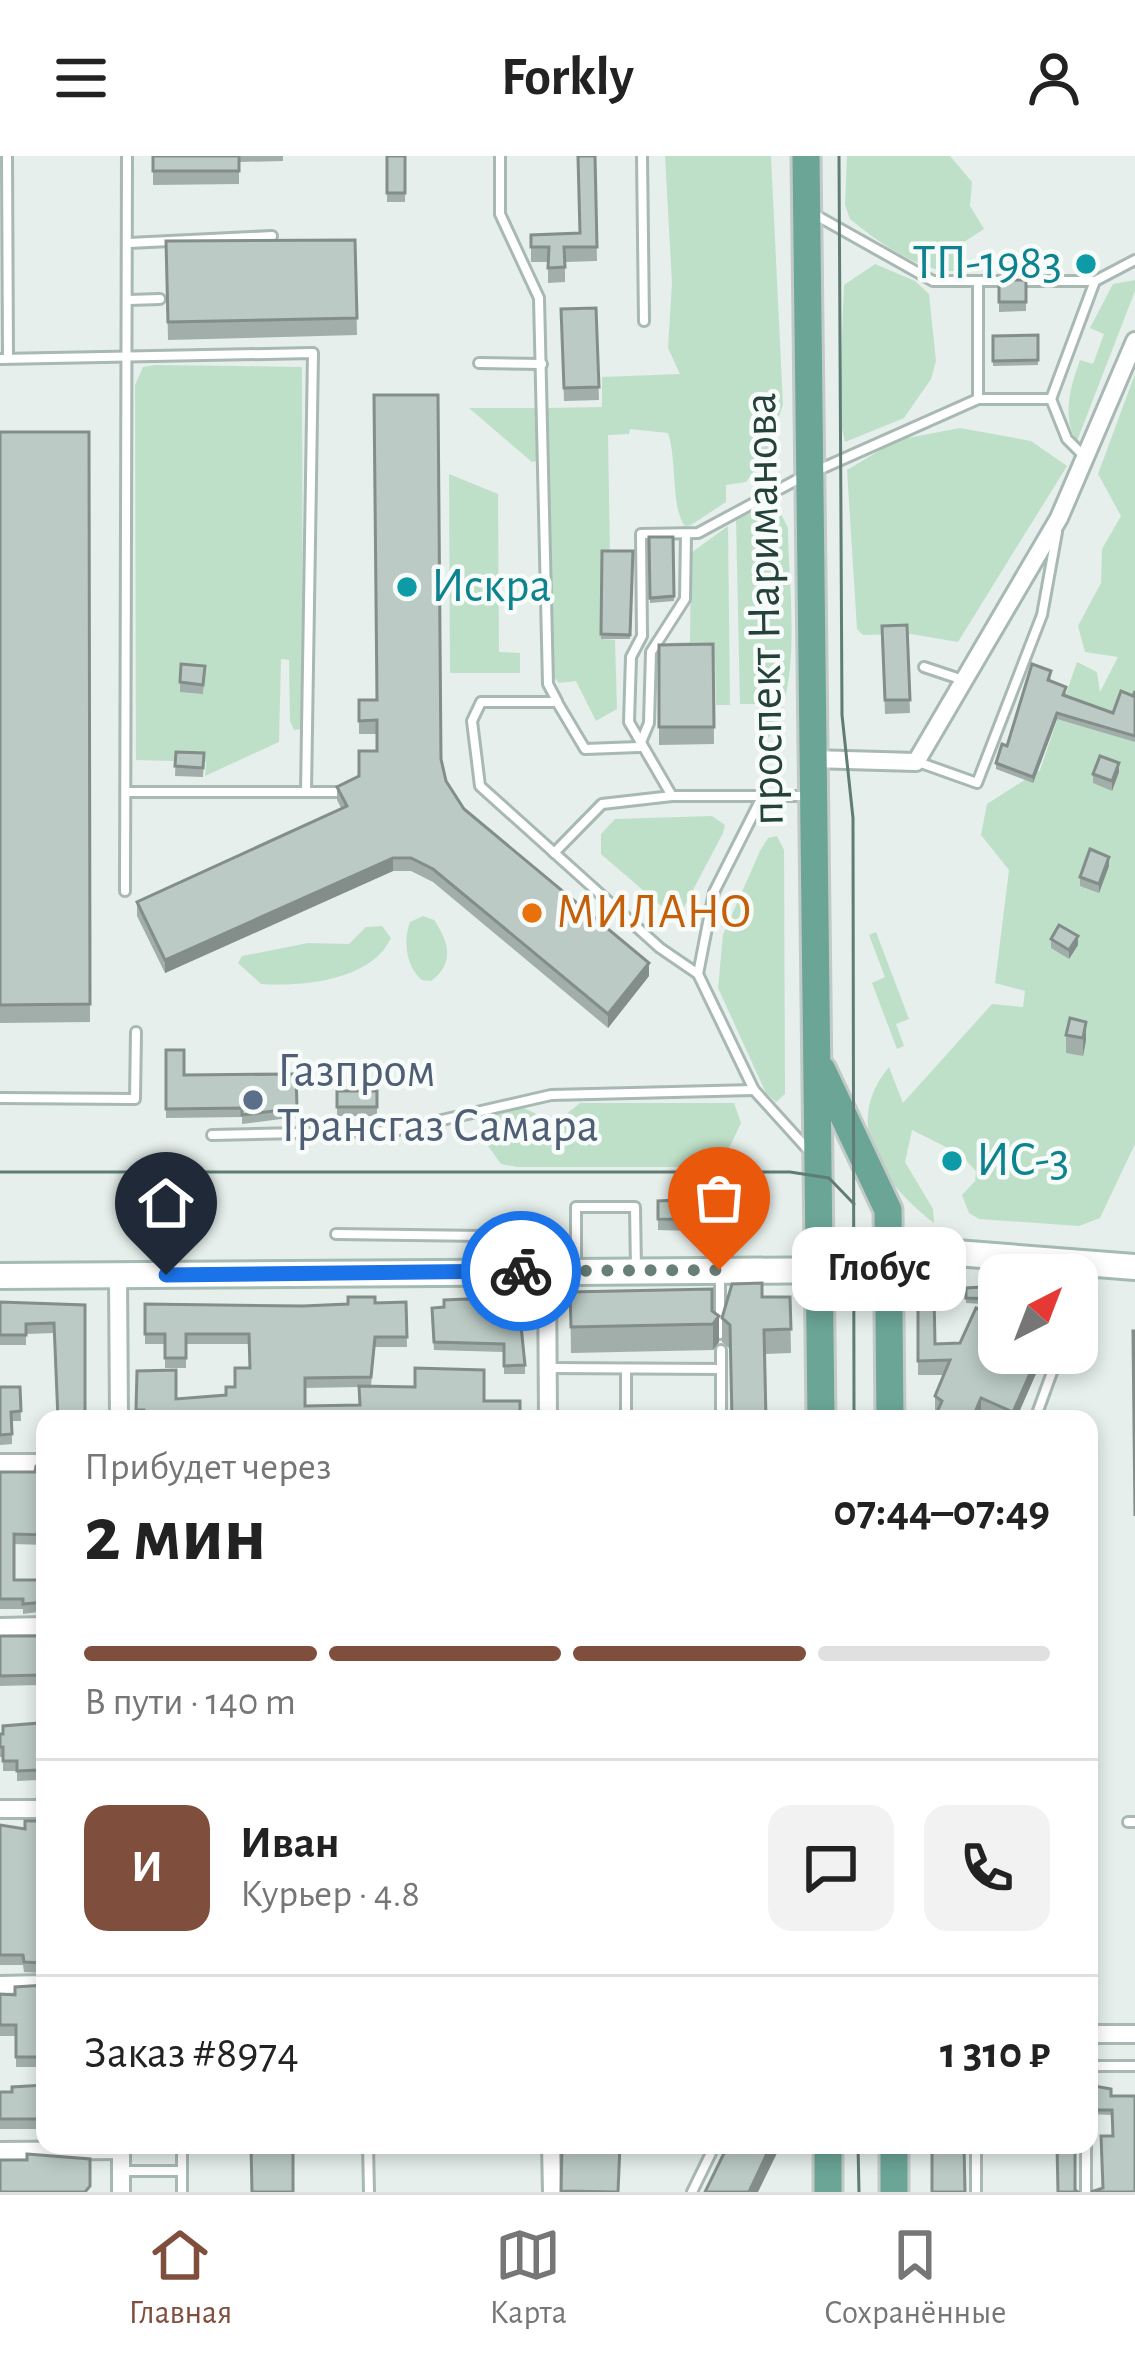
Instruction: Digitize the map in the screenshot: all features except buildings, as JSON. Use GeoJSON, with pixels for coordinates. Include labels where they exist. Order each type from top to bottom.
{"type":"FeatureCollection","features":[{"type":"Feature","properties":{"kind":"main road","name":"проспект Нариманова"},"geometry":{"type":"LineString","coordinates":[[806,156],[821,1410]]}},
{"type":"Feature","properties":{"kind":"main road","name":"проспект Нариманова"},"geometry":{"type":"LineString","coordinates":[[818,1060],[888,1210],[890,1410]]}},
{"type":"Feature","properties":{"kind":"main road"},"geometry":{"type":"LineString","coordinates":[[828,2154],[828,2192]]}},
{"type":"Feature","properties":{"kind":"main road"},"geometry":{"type":"LineString","coordinates":[[894,2154],[895,2192]]}},
{"type":"Feature","properties":{"kind":"street"},"geometry":{"type":"LineString","coordinates":[[812,759],[916,762],[1059,518],[1089,460],[1135,341]]}},
{"type":"Feature","properties":{"kind":"street"},"geometry":{"type":"LineString","coordinates":[[0,1276],[548,1271],[576,1260],[636,1270],[820,1270],[956,1252],[978,1255]]}},
{"type":"Feature","properties":{"kind":"street"},"geometry":{"type":"LineString","coordinates":[[1098,1268],[1135,1267]]}},
{"type":"Feature","properties":{"kind":"street"},"geometry":{"type":"LineString","coordinates":[[548,1271],[548,1410]]}},
{"type":"Feature","properties":{"kind":"street"},"geometry":{"type":"LineString","coordinates":[[118,1276],[119,1410]]}},
{"type":"Feature","properties":{"kind":"street"},"geometry":{"type":"LineString","coordinates":[[0,1463],[36,1463]]}},
{"type":"Feature","properties":{"kind":"street"},"geometry":{"type":"LineString","coordinates":[[0,1627],[36,1626]]}},
{"type":"Feature","properties":{"kind":"street"},"geometry":{"type":"LineString","coordinates":[[0,1809],[36,1809]]}},
{"type":"Feature","properties":{"kind":"street"},"geometry":{"type":"LineString","coordinates":[[0,1985],[36,1984]]}},
{"type":"Feature","properties":{"kind":"street"},"geometry":{"type":"LineString","coordinates":[[1098,2034],[1135,2034]]}},
{"type":"Feature","properties":{"kind":"street"},"geometry":{"type":"LineString","coordinates":[[0,2151],[36,2150]]}},
{"type":"Feature","properties":{"kind":"street"},"geometry":{"type":"LineString","coordinates":[[121,2154],[121,2192]]}},
{"type":"Feature","properties":{"kind":"street"},"geometry":{"type":"LineString","coordinates":[[551,2154],[552,2192]]}},
{"type":"Feature","properties":{"kind":"lane"},"geometry":{"type":"LineString","coordinates":[[7,156],[4,358],[313,353],[306,792]]}},
{"type":"Feature","properties":{"kind":"lane"},"geometry":{"type":"LineString","coordinates":[[125,891],[128,156]]}},
{"type":"Feature","properties":{"kind":"lane"},"geometry":{"type":"LineString","coordinates":[[500,156],[500,214],[539,298],[548,684],[585,748],[639,747]]}},
{"type":"Feature","properties":{"kind":"lane"},"geometry":{"type":"LineString","coordinates":[[642,156],[644,322]]}},
{"type":"Feature","properties":{"kind":"lane"},"geometry":{"type":"LineString","coordinates":[[806,209],[932,280],[1095,281],[1135,260]]}},
{"type":"Feature","properties":{"kind":"lane"},"geometry":{"type":"LineString","coordinates":[[129,243],[272,236]]}},
{"type":"Feature","properties":{"kind":"lane"},"geometry":{"type":"LineString","coordinates":[[978,281],[978,399]]}},
{"type":"Feature","properties":{"kind":"lane"},"geometry":{"type":"LineString","coordinates":[[1089,460],[1067,439],[1051,399],[1095,281]]}},
{"type":"Feature","properties":{"kind":"lane"},"geometry":{"type":"LineString","coordinates":[[128,300],[160,299]]}},
{"type":"Feature","properties":{"kind":"lane"},"geometry":{"type":"LineString","coordinates":[[478,363],[542,364]]}},
{"type":"Feature","properties":{"kind":"lane"},"geometry":{"type":"LineString","coordinates":[[672,796],[639,747],[629,722],[631,657],[642,636],[641,534],[698,533],[808,475],[978,399],[1051,399]]}},
{"type":"Feature","properties":{"kind":"lane"},"geometry":{"type":"LineString","coordinates":[[916,762],[977,783],[1042,615],[1059,518]]}},
{"type":"Feature","properties":{"kind":"lane"},"geometry":{"type":"LineString","coordinates":[[639,747],[650,723],[651,652],[685,599],[686,534]]}},
{"type":"Feature","properties":{"kind":"lane"},"geometry":{"type":"LineString","coordinates":[[924,667],[964,680]]}},
{"type":"Feature","properties":{"kind":"lane"},"geometry":{"type":"LineString","coordinates":[[557,702],[481,702],[472,721],[480,786],[660,948],[698,974],[754,1090],[819,1160]]}},
{"type":"Feature","properties":{"kind":"lane"},"geometry":{"type":"LineString","coordinates":[[126,792],[338,792]]}},
{"type":"Feature","properties":{"kind":"lane"},"geometry":{"type":"LineString","coordinates":[[698,974],[714,892],[763,795]]}},
{"type":"Feature","properties":{"kind":"lane"},"geometry":{"type":"LineString","coordinates":[[554,853],[602,804],[672,796],[814,796]]}},
{"type":"Feature","properties":{"kind":"lane"},"geometry":{"type":"LineString","coordinates":[[0,1098],[135,1099],[136,1032]]}},
{"type":"Feature","properties":{"kind":"lane"},"geometry":{"type":"LineString","coordinates":[[212,1135],[394,1131],[551,1095],[754,1090]]}},
{"type":"Feature","properties":{"kind":"lane"},"geometry":{"type":"LineString","coordinates":[[336,1234],[483,1236],[576,1260],[576,1207],[635,1207],[636,1270]]}},
{"type":"Feature","properties":{"kind":"lane"},"geometry":{"type":"LineString","coordinates":[[719,1270],[720,1334]]}},
{"type":"Feature","properties":{"kind":"lane"},"geometry":{"type":"LineString","coordinates":[[721,1350],[721,1410]]}},
{"type":"Feature","properties":{"kind":"lane"},"geometry":{"type":"LineString","coordinates":[[548,1368],[721,1369]]}},
{"type":"Feature","properties":{"kind":"lane"},"geometry":{"type":"LineString","coordinates":[[626,1369],[626,1410]]}},
{"type":"Feature","properties":{"kind":"lane"},"geometry":{"type":"LineString","coordinates":[[1038,1410],[1051,1374]]}},
{"type":"Feature","properties":{"kind":"lane"},"geometry":{"type":"LineString","coordinates":[[1098,2066],[1135,2066]]}},
{"type":"Feature","properties":{"kind":"lane"},"geometry":{"type":"LineString","coordinates":[[182,2154],[182,2192]]}},
{"type":"Feature","properties":{"kind":"lane"},"geometry":{"type":"LineString","coordinates":[[368,2154],[369,2192]]}},
{"type":"Feature","properties":{"kind":"lane"},"geometry":{"type":"LineString","coordinates":[[692,2192],[711,2154]]}},
{"type":"Feature","properties":{"kind":"lane"},"geometry":{"type":"LineString","coordinates":[[976,2154],[976,2192]]}},
{"type":"Feature","properties":{"kind":"lane"},"geometry":{"type":"LineString","coordinates":[[1086,2154],[1086,2192]]}},
{"type":"Feature","properties":{"kind":"lane"},"geometry":{"type":"LineString","coordinates":[[121,2171],[182,2171]]}},
{"type":"Feature","properties":{"kind":"green space"},"geometry":{"type":"Polygon","coordinates":[[[665,156],[771,156],[783,405],[766,454],[746,482],[726,485],[726,502],[691,525],[685,526],[678,508],[668,433],[630,429],[629,434],[608,435],[610,555],[601,556],[602,639],[615,640],[617,709],[596,721],[576,681],[559,683],[551,674],[547,408],[602,407],[602,377],[680,374],[668,348],[672,283],[665,156]]]}},
{"type":"Feature","properties":{"kind":"green space"},"geometry":{"type":"Polygon","coordinates":[[[847,156],[950,156],[972,182],[970,206],[984,229],[959,245],[964,269],[920,264],[850,219],[845,205],[847,156]]]}},
{"type":"Feature","properties":{"kind":"green space"},"geometry":{"type":"Polygon","coordinates":[[[875,264],[915,281],[929,294],[936,361],[931,379],[904,418],[845,442],[839,415],[844,285],[875,264]]]}},
{"type":"Feature","properties":{"kind":"green space"},"geometry":{"type":"Polygon","coordinates":[[[1135,280],[1135,291],[1077,441],[1069,422],[1073,380],[1080,360],[1093,364],[1104,334],[1090,328],[1113,284],[1135,280]]]}},
{"type":"Feature","properties":{"kind":"green space"},"geometry":{"type":"Polygon","coordinates":[[[143,367],[302,367],[303,729],[294,730],[290,721],[289,660],[281,659],[279,742],[205,776],[206,762],[136,760],[135,385],[143,367]]]}},
{"type":"Feature","properties":{"kind":"green space"},"geometry":{"type":"Polygon","coordinates":[[[1135,374],[1135,1144],[1100,1218],[1079,1226],[979,1219],[969,1213],[962,1195],[975,1181],[976,1171],[960,1154],[912,1130],[905,1162],[933,1209],[934,1223],[885,1172],[874,1152],[868,1111],[889,1067],[903,1103],[992,1004],[1023,1007],[1025,991],[995,983],[1009,870],[981,835],[987,804],[1040,770],[1077,662],[1097,672],[1100,692],[1118,657],[1085,652],[1078,626],[1101,583],[1102,549],[1121,516],[1098,474],[1135,374]]]}},
{"type":"Feature","properties":{"kind":"green space"},"geometry":{"type":"Polygon","coordinates":[[[469,408],[535,408],[537,461],[532,462],[469,408]]]}},
{"type":"Feature","properties":{"kind":"green space"},"geometry":{"type":"Polygon","coordinates":[[[960,428],[1031,441],[1067,466],[958,642],[911,634],[863,635],[857,629],[847,470],[897,440],[960,428]]]}},
{"type":"Feature","properties":{"kind":"green space"},"geometry":{"type":"Polygon","coordinates":[[[449,474],[498,494],[499,652],[520,653],[520,673],[450,673],[449,474]]]}},
{"type":"Feature","properties":{"kind":"green space"},"geometry":{"type":"Polygon","coordinates":[[[767,505],[779,510],[788,528],[791,645],[783,705],[758,750],[757,704],[740,704],[736,520],[767,505]]]}},
{"type":"Feature","properties":{"kind":"green space"},"geometry":{"type":"Polygon","coordinates":[[[728,526],[730,705],[716,705],[715,660],[661,660],[669,643],[690,642],[691,553],[728,526]]]}},
{"type":"Feature","properties":{"kind":"green space"},"geometry":{"type":"Polygon","coordinates":[[[712,816],[725,825],[723,833],[674,917],[601,854],[601,834],[615,819],[712,816]]]}},
{"type":"Feature","properties":{"kind":"green space"},"geometry":{"type":"Polygon","coordinates":[[[777,836],[784,850],[785,1094],[776,1102],[766,1093],[718,988],[723,935],[760,851],[768,838],[777,836]]]}},
{"type":"Feature","properties":{"kind":"green space"},"geometry":{"type":"Polygon","coordinates":[[[423,916],[434,920],[447,952],[444,967],[431,981],[417,975],[407,953],[410,922],[423,916]]]}},
{"type":"Feature","properties":{"kind":"green space"},"geometry":{"type":"Polygon","coordinates":[[[382,926],[391,938],[382,952],[335,978],[261,984],[238,963],[242,956],[308,943],[349,944],[366,927],[382,926]]]}},
{"type":"Feature","properties":{"kind":"green space"},"geometry":{"type":"Polygon","coordinates":[[[876,932],[909,1019],[896,1024],[904,1046],[897,1049],[872,983],[885,977],[869,935],[876,932]]]}},
{"type":"Feature","properties":{"kind":"green space"},"geometry":{"type":"Polygon","coordinates":[[[580,1103],[734,1103],[741,1123],[722,1163],[711,1167],[517,1167],[501,1164],[481,1136],[490,1113],[524,1108],[555,1123],[580,1103]]]}},
{"type":"Feature","properties":{"kind":"tram line"},"geometry":{"type":"LineString","coordinates":[[839,156],[842,715],[853,818],[854,1410]]}},
{"type":"Feature","properties":{"kind":"tram line"},"geometry":{"type":"LineString","coordinates":[[0,1172],[790,1172],[829,1178],[854,1204]]}},
{"type":"Feature","properties":{"kind":"tram line"},"geometry":{"type":"LineString","coordinates":[[858,2154],[859,2192]]}},
{"type":"Feature","properties":{"kind":"way so far"},"geometry":{"type":"LineString","coordinates":[[521,1271],[719,1270]]}},
{"type":"Feature","properties":{"kind":"place","name":"ТП-1983"},"geometry":{"type":"Point","coordinates":[1086,264]}},
{"type":"Feature","properties":{"kind":"place","name":"Искра"},"geometry":{"type":"Point","coordinates":[407,587]}},
{"type":"Feature","properties":{"kind":"place","name":"МИЛАНО"},"geometry":{"type":"Point","coordinates":[532,913]}},
{"type":"Feature","properties":{"kind":"place","name":"Газпром Трансгаз Самара"},"geometry":{"type":"Point","coordinates":[253,1100]}},
{"type":"Feature","properties":{"kind":"place","name":"ИС-3"},"geometry":{"type":"Point","coordinates":[952,1161]}},
{"type":"Feature","properties":{"kind":"place","name":"Глобус"},"geometry":{"type":"Point","coordinates":[719,1270]}},
{"type":"Feature","properties":{"kind":"route"},"geometry":{"type":"LineString","coordinates":[[166,1275],[521,1271]]}}]}
